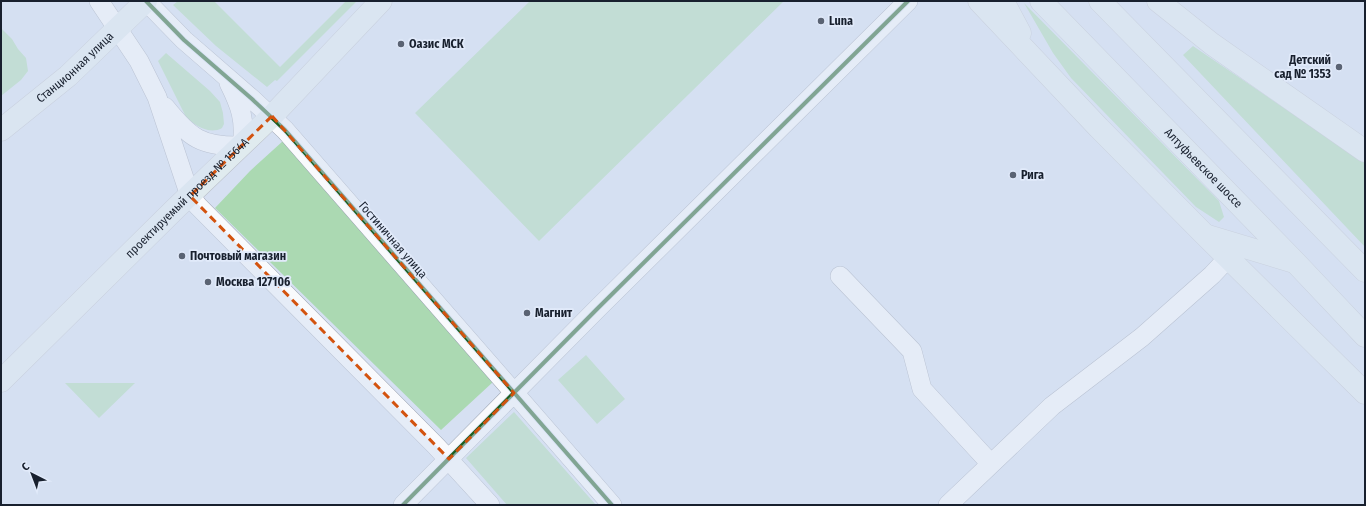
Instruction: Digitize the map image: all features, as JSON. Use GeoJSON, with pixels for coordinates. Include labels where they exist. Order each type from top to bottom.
{"type":"FeatureCollection","features":[{"type":"Feature","properties":{"kind":"main road","name":"Станционная улица"},"geometry":{"type":"LineString","coordinates":[[1,130],[68,76],[146,1]]}},
{"type":"Feature","properties":{"kind":"main road"},"geometry":{"type":"LineString","coordinates":[[978,1],[1046,73],[1205,235],[1365,393]]}},
{"type":"Feature","properties":{"kind":"main road"},"geometry":{"type":"LineString","coordinates":[[1003,1],[1024,40],[1046,73]]}},
{"type":"Feature","properties":{"kind":"main road","name":"Алтуфьевское шоссе"},"geometry":{"type":"LineString","coordinates":[[1041,1],[1365,336]]}},
{"type":"Feature","properties":{"kind":"main road"},"geometry":{"type":"LineString","coordinates":[[1158,1],[1212,44],[1365,151]]}},
{"type":"Feature","properties":{"kind":"main road"},"geometry":{"type":"LineString","coordinates":[[1103,4],[1365,271]]}},
{"type":"Feature","properties":{"kind":"main road","name":"проектируемый проезд № 1564А"},"geometry":{"type":"LineString","coordinates":[[1,381],[175,209],[272,116],[376,6]]}},
{"type":"Feature","properties":{"kind":"main road"},"geometry":{"type":"LineString","coordinates":[[1205,235],[1296,263]]}},
{"type":"Feature","properties":{"kind":"street"},"geometry":{"type":"LineString","coordinates":[[99,1],[139,61],[157,97],[190,196],[229,238],[449,459],[490,505]]}},
{"type":"Feature","properties":{"kind":"street","name":"Гостиничная улица"},"geometry":{"type":"LineString","coordinates":[[146,1],[184,40],[226,78],[272,116],[289,134],[612,505]]}},
{"type":"Feature","properties":{"kind":"street"},"geometry":{"type":"LineString","coordinates":[[403,505],[597,309],[908,1]]}},
{"type":"Feature","properties":{"kind":"street"},"geometry":{"type":"LineString","coordinates":[[157,97],[187,133],[204,143],[213,145],[242,146],[244,132],[239,102],[226,78]]}},
{"type":"Feature","properties":{"kind":"street"},"geometry":{"type":"LineString","coordinates":[[948,505],[1052,406],[1142,337],[1212,275],[1228,258]]}},
{"type":"Feature","properties":{"kind":"street"},"geometry":{"type":"LineString","coordinates":[[840,276],[912,351],[922,389],[991,464]]}},
{"type":"Feature","properties":{"kind":"highlighted area"},"geometry":{"type":"Polygon","coordinates":[[[272,116],[514,393],[449,459],[190,196],[272,116]]]}},
{"type":"Feature","properties":{"kind":"green space"},"geometry":{"type":"Polygon","coordinates":[[[178,1],[214,1],[280,67],[346,1],[357,1],[277,81],[275,80],[267,87],[216,46],[173,5],[178,1]]]}},
{"type":"Feature","properties":{"kind":"green space"},"geometry":{"type":"Polygon","coordinates":[[[530,1],[784,1],[539,241],[415,113],[530,1]]]}},
{"type":"Feature","properties":{"kind":"green space"},"geometry":{"type":"Polygon","coordinates":[[[1024,3],[1219,201],[1224,217],[1219,222],[1196,207],[1071,78],[1053,53],[1024,3]]]}},
{"type":"Feature","properties":{"kind":"green space"},"geometry":{"type":"Polygon","coordinates":[[[1,28],[12,39],[26,58],[28,71],[21,80],[1,96],[1,28]]]}},
{"type":"Feature","properties":{"kind":"green space"},"geometry":{"type":"Polygon","coordinates":[[[1193,46],[1365,163],[1365,247],[1183,55],[1193,46]]]}},
{"type":"Feature","properties":{"kind":"green space"},"geometry":{"type":"Polygon","coordinates":[[[166,53],[210,91],[220,102],[224,124],[222,128],[217,130],[208,130],[194,124],[186,117],[158,61],[166,53]]]}},
{"type":"Feature","properties":{"kind":"green space"},"geometry":{"type":"Polygon","coordinates":[[[283,141],[493,382],[441,430],[215,208],[250,171],[283,141]]]}},
{"type":"Feature","properties":{"kind":"green space"},"geometry":{"type":"Polygon","coordinates":[[[586,355],[625,399],[597,424],[558,380],[586,355]]]}},
{"type":"Feature","properties":{"kind":"green space"},"geometry":{"type":"Polygon","coordinates":[[[65,383],[135,383],[99,418],[65,383]]]}},
{"type":"Feature","properties":{"kind":"green space"},"geometry":{"type":"Polygon","coordinates":[[[514,412],[596,505],[507,505],[466,458],[514,412]]]}},
{"type":"Feature","properties":{"kind":"cycle path"},"geometry":{"type":"LineString","coordinates":[[146,1],[184,40],[285,130],[612,505]]}},
{"type":"Feature","properties":{"kind":"cycle path"},"geometry":{"type":"LineString","coordinates":[[403,505],[597,309],[908,1]]}},
{"type":"Feature","properties":{"kind":"place","name":"Luna"},"geometry":{"type":"Point","coordinates":[821,21]}},
{"type":"Feature","properties":{"kind":"place","name":"Оазис МСК"},"geometry":{"type":"Point","coordinates":[401,44]}},
{"type":"Feature","properties":{"kind":"place","name":"Детский сад № 1353"},"geometry":{"type":"Point","coordinates":[1339,67]}},
{"type":"Feature","properties":{"kind":"place","name":"Рига"},"geometry":{"type":"Point","coordinates":[1013,175]}},
{"type":"Feature","properties":{"kind":"place","name":"Почтовый магазин"},"geometry":{"type":"Point","coordinates":[182,256]}},
{"type":"Feature","properties":{"kind":"place","name":"Москва 127106"},"geometry":{"type":"Point","coordinates":[208,282]}},
{"type":"Feature","properties":{"kind":"place","name":"Магнит"},"geometry":{"type":"Point","coordinates":[527,313]}}]}
